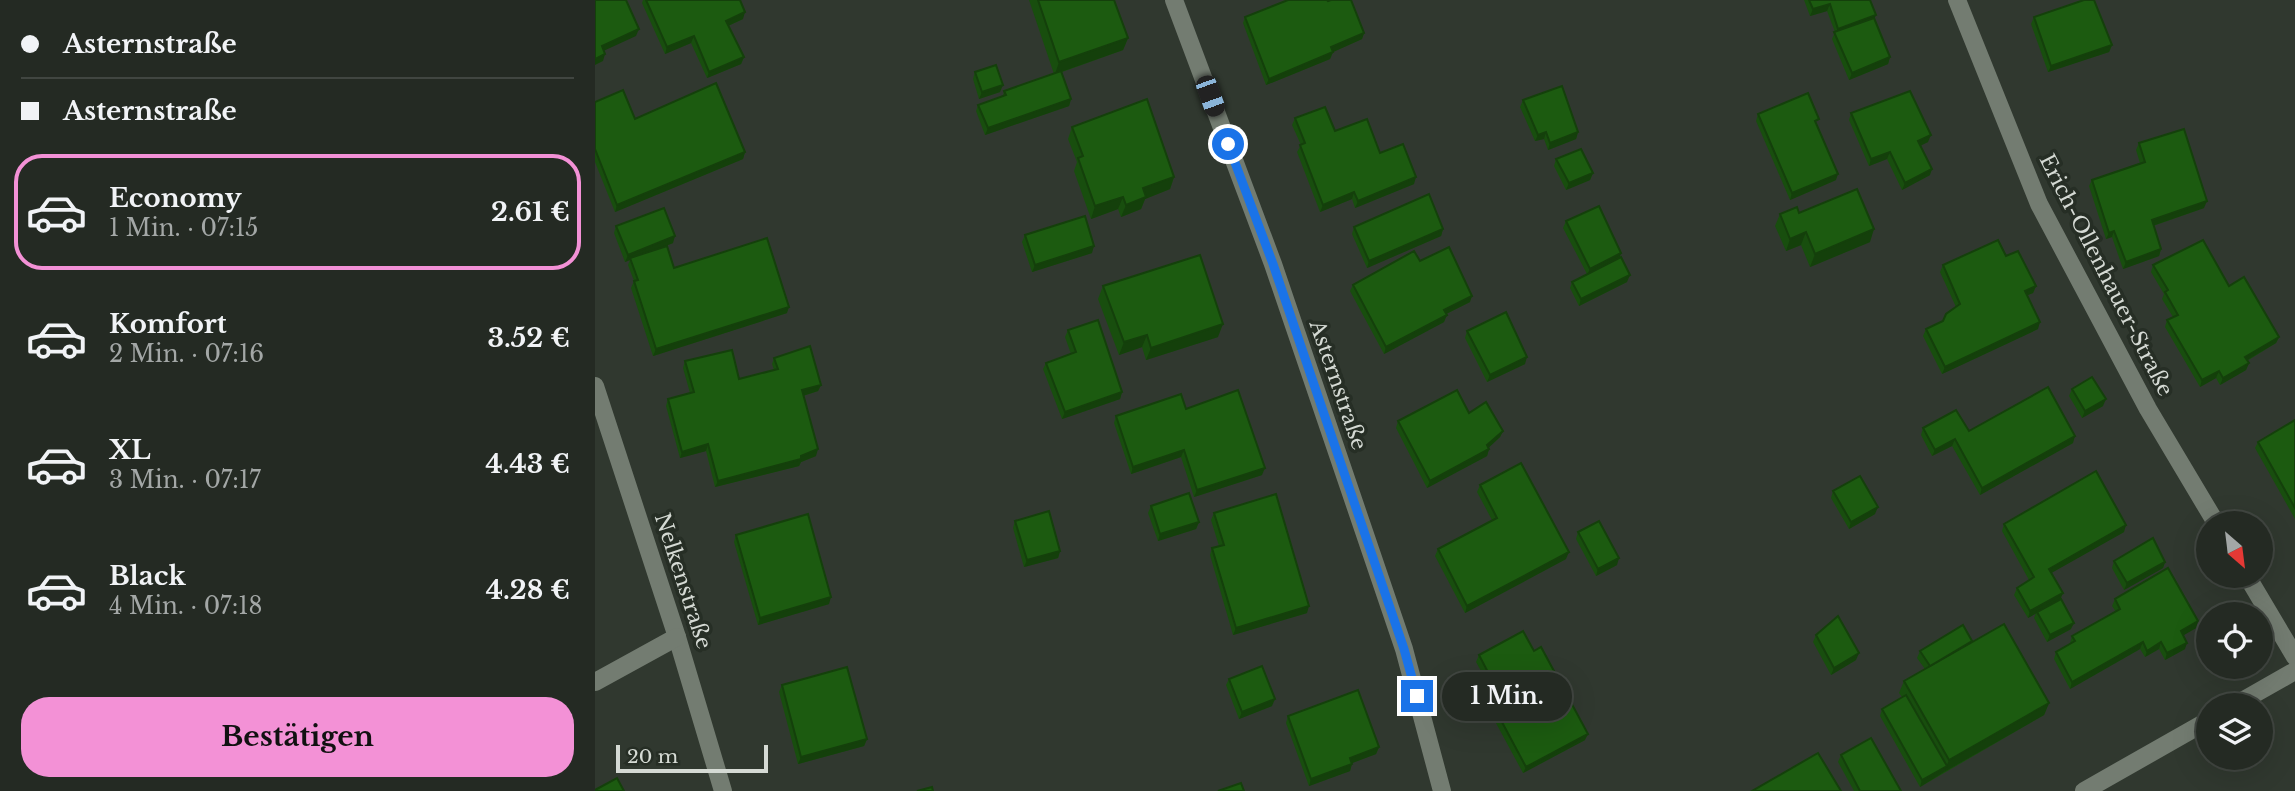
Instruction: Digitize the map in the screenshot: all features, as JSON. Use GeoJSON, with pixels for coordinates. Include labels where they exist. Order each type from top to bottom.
{"type":"FeatureCollection","features":[{"type":"Feature","properties":{"kind":"street","name":"Asternstraße"},"geometry":{"type":"LineString","coordinates":[[1174,0],[1273,264],[1404,649],[1442,791]]}},
{"type":"Feature","properties":{"kind":"street","name":"Erich-Ollenhauer-Straße"},"geometry":{"type":"LineString","coordinates":[[1957,0],[2039,204],[2148,410],[2209,511]]}},
{"type":"Feature","properties":{"kind":"street","name":"Nelkenstraße"},"geometry":{"type":"LineString","coordinates":[[595,386],[677,637],[723,791]]}},
{"type":"Feature","properties":{"kind":"street"},"geometry":{"type":"LineString","coordinates":[[2254,588],[2295,657]]}},
{"type":"Feature","properties":{"kind":"street"},"geometry":{"type":"LineString","coordinates":[[595,682],[677,637]]}},
{"type":"Feature","properties":{"kind":"street"},"geometry":{"type":"LineString","coordinates":[[2256,693],[2295,671]]}},
{"type":"Feature","properties":{"kind":"street"},"geometry":{"type":"LineString","coordinates":[[2084,791],[2196,727]]}},
{"type":"Feature","properties":{"kind":"building"},"geometry":{"type":"Polygon","coordinates":[[[595,0],[626,0],[639,29],[602,46],[605,54],[595,59],[595,0]]]}},
{"type":"Feature","properties":{"kind":"building"},"geometry":{"type":"Polygon","coordinates":[[[646,0],[740,0],[745,12],[726,21],[744,57],[709,72],[694,36],[667,47],[646,0]]]}},
{"type":"Feature","properties":{"kind":"building"},"geometry":{"type":"Polygon","coordinates":[[[1038,0],[1114,0],[1128,38],[1059,62],[1038,0]]]}},
{"type":"Feature","properties":{"kind":"building"},"geometry":{"type":"Polygon","coordinates":[[[1288,0],[1351,0],[1364,33],[1331,47],[1333,52],[1269,79],[1245,17],[1288,0]]]}},
{"type":"Feature","properties":{"kind":"building"},"geometry":{"type":"Polygon","coordinates":[[[1809,0],[1870,0],[1876,15],[1838,29],[1830,4],[1813,9],[1809,0]]]}},
{"type":"Feature","properties":{"kind":"building"},"geometry":{"type":"Polygon","coordinates":[[[2084,0],[2094,0],[2112,45],[2051,66],[2034,17],[2084,0]]]}},
{"type":"Feature","properties":{"kind":"building"},"geometry":{"type":"Polygon","coordinates":[[[1874,18],[1890,57],[1852,73],[1834,32],[1874,18]]]}},
{"type":"Feature","properties":{"kind":"building"},"geometry":{"type":"Polygon","coordinates":[[[996,65],[1003,85],[982,92],[975,72],[996,65]]]}},
{"type":"Feature","properties":{"kind":"building"},"geometry":{"type":"Polygon","coordinates":[[[1061,71],[1071,99],[988,128],[978,105],[1006,95],[1004,91],[1061,71]]]}},
{"type":"Feature","properties":{"kind":"building"},"geometry":{"type":"Polygon","coordinates":[[[716,83],[745,152],[617,205],[595,149],[595,102],[623,90],[635,119],[716,83]]]}},
{"type":"Feature","properties":{"kind":"building"},"geometry":{"type":"Polygon","coordinates":[[[1562,86],[1578,132],[1550,143],[1546,132],[1538,135],[1523,100],[1562,86]]]}},
{"type":"Feature","properties":{"kind":"building"},"geometry":{"type":"Polygon","coordinates":[[[1910,91],[1931,135],[1918,141],[1932,169],[1905,183],[1890,152],[1871,159],[1851,113],[1910,91]]]}},
{"type":"Feature","properties":{"kind":"building"},"geometry":{"type":"Polygon","coordinates":[[[1808,93],[1819,119],[1815,121],[1838,174],[1792,193],[1758,114],[1808,93]]]}},
{"type":"Feature","properties":{"kind":"building"},"geometry":{"type":"Polygon","coordinates":[[[1147,99],[1174,177],[1143,188],[1146,197],[1126,205],[1123,197],[1095,206],[1078,158],[1083,156],[1072,127],[1147,99]]]}},
{"type":"Feature","properties":{"kind":"building"},"geometry":{"type":"Polygon","coordinates":[[[1325,107],[1335,131],[1367,119],[1380,153],[1403,144],[1416,177],[1358,201],[1354,192],[1323,205],[1300,145],[1305,143],[1295,118],[1325,107]]]}},
{"type":"Feature","properties":{"kind":"building"},"geometry":{"type":"Polygon","coordinates":[[[2184,129],[2207,201],[2152,220],[2161,249],[2126,262],[2114,231],[2109,233],[2092,180],[2145,162],[2139,143],[2184,129]]]}},
{"type":"Feature","properties":{"kind":"building"},"geometry":{"type":"Polygon","coordinates":[[[1581,149],[1593,173],[1569,183],[1556,159],[1581,149]]]}},
{"type":"Feature","properties":{"kind":"building"},"geometry":{"type":"Polygon","coordinates":[[[1857,189],[1874,229],[1815,254],[1806,232],[1790,239],[1780,214],[1797,207],[1799,213],[1857,189]]]}},
{"type":"Feature","properties":{"kind":"building"},"geometry":{"type":"Polygon","coordinates":[[[1429,194],[1443,229],[1369,261],[1354,227],[1429,194]]]}},
{"type":"Feature","properties":{"kind":"building"},"geometry":{"type":"Polygon","coordinates":[[[1599,206],[1621,253],[1590,269],[1566,221],[1599,206]]]}},
{"type":"Feature","properties":{"kind":"building"},"geometry":{"type":"Polygon","coordinates":[[[664,208],[675,236],[628,255],[616,226],[664,208]]]}},
{"type":"Feature","properties":{"kind":"building"},"geometry":{"type":"Polygon","coordinates":[[[1085,216],[1094,246],[1035,265],[1025,235],[1085,216]]]}},
{"type":"Feature","properties":{"kind":"building"},"geometry":{"type":"Polygon","coordinates":[[[767,238],[789,307],[656,349],[634,281],[638,280],[630,258],[667,246],[674,268],[767,238]]]}},
{"type":"Feature","properties":{"kind":"building"},"geometry":{"type":"Polygon","coordinates":[[[1998,240],[2006,256],[2018,251],[2036,286],[2025,291],[2040,322],[1945,367],[1926,329],[1943,321],[1946,314],[1960,304],[1943,265],[1998,240]]]}},
{"type":"Feature","properties":{"kind":"building"},"geometry":{"type":"Polygon","coordinates":[[[2203,240],[2229,286],[2244,277],[2279,337],[2245,357],[2249,363],[2223,378],[2219,371],[2202,380],[2167,320],[2178,315],[2165,292],[2168,290],[2153,265],[2203,240]]]}},
{"type":"Feature","properties":{"kind":"building"},"geometry":{"type":"Polygon","coordinates":[[[1449,247],[1472,296],[1444,310],[1447,315],[1386,347],[1353,285],[1414,251],[1420,261],[1449,247]]]}},
{"type":"Feature","properties":{"kind":"building"},"geometry":{"type":"Polygon","coordinates":[[[1200,255],[1223,324],[1151,348],[1147,335],[1124,342],[1103,286],[1200,255]]]}},
{"type":"Feature","properties":{"kind":"building"},"geometry":{"type":"Polygon","coordinates":[[[1621,257],[1630,275],[1581,299],[1572,282],[1621,257]]]}},
{"type":"Feature","properties":{"kind":"building"},"geometry":{"type":"Polygon","coordinates":[[[1506,312],[1527,357],[1490,375],[1467,331],[1506,312]]]}},
{"type":"Feature","properties":{"kind":"building"},"geometry":{"type":"Polygon","coordinates":[[[1098,320],[1122,392],[1065,412],[1046,363],[1076,352],[1068,330],[1098,320]]]}},
{"type":"Feature","properties":{"kind":"building"},"geometry":{"type":"Polygon","coordinates":[[[810,346],[821,385],[802,390],[818,449],[801,456],[801,459],[718,481],[708,444],[682,452],[668,399],[694,392],[685,361],[732,350],[739,379],[778,369],[774,358],[810,346]]]}},
{"type":"Feature","properties":{"kind":"building"},"geometry":{"type":"Polygon","coordinates":[[[2092,377],[2106,399],[2085,411],[2072,389],[2092,377]]]}},
{"type":"Feature","properties":{"kind":"building"},"geometry":{"type":"Polygon","coordinates":[[[2048,387],[2075,436],[1982,488],[1955,439],[1935,450],[1923,428],[1956,410],[1969,431],[2048,387]]]}},
{"type":"Feature","properties":{"kind":"building"},"geometry":{"type":"Polygon","coordinates":[[[1238,390],[1265,468],[1197,490],[1184,450],[1133,467],[1116,416],[1181,394],[1186,409],[1238,390]]]}},
{"type":"Feature","properties":{"kind":"building"},"geometry":{"type":"Polygon","coordinates":[[[1457,390],[1469,413],[1486,402],[1503,431],[1487,445],[1489,449],[1430,481],[1398,421],[1457,390]]]}},
{"type":"Feature","properties":{"kind":"building"},"geometry":{"type":"Polygon","coordinates":[[[2295,420],[2295,508],[2258,442],[2295,420]]]}},
{"type":"Feature","properties":{"kind":"building"},"geometry":{"type":"Polygon","coordinates":[[[1521,463],[1569,552],[1467,606],[1438,549],[1497,518],[1480,485],[1521,463]]]}},
{"type":"Feature","properties":{"kind":"building"},"geometry":{"type":"Polygon","coordinates":[[[2096,471],[2126,525],[2049,569],[2063,593],[2030,611],[2017,588],[2034,577],[2004,524],[2096,471]]]}},
{"type":"Feature","properties":{"kind":"building"},"geometry":{"type":"Polygon","coordinates":[[[1860,476],[1878,507],[1851,522],[1833,491],[1860,476]]]}},
{"type":"Feature","properties":{"kind":"building"},"geometry":{"type":"Polygon","coordinates":[[[1189,493],[1199,522],[1160,534],[1151,506],[1189,493]]]}},
{"type":"Feature","properties":{"kind":"building"},"geometry":{"type":"Polygon","coordinates":[[[1276,494],[1309,606],[1236,628],[1212,548],[1224,545],[1214,513],[1276,494]]]}},
{"type":"Feature","properties":{"kind":"building"},"geometry":{"type":"Polygon","coordinates":[[[1049,511],[1060,551],[1027,560],[1015,521],[1049,511]]]}},
{"type":"Feature","properties":{"kind":"building"},"geometry":{"type":"Polygon","coordinates":[[[808,514],[831,597],[760,618],[736,535],[808,514]]]}},
{"type":"Feature","properties":{"kind":"building"},"geometry":{"type":"Polygon","coordinates":[[[1599,521],[1619,558],[1598,569],[1578,532],[1599,521]]]}},
{"type":"Feature","properties":{"kind":"building"},"geometry":{"type":"Polygon","coordinates":[[[2153,538],[2165,562],[2127,583],[2114,561],[2153,538]]]}},
{"type":"Feature","properties":{"kind":"building"},"geometry":{"type":"Polygon","coordinates":[[[2168,568],[2196,617],[2196,622],[2181,631],[2187,643],[2167,653],[2161,642],[2147,651],[2143,642],[2072,682],[2056,652],[2075,641],[2072,636],[2120,609],[2115,599],[2168,568]]]}},
{"type":"Feature","properties":{"kind":"building"},"geometry":{"type":"Polygon","coordinates":[[[2061,599],[2074,623],[2050,635],[2037,612],[2061,599]]]}},
{"type":"Feature","properties":{"kind":"building"},"geometry":{"type":"Polygon","coordinates":[[[1838,616],[1859,653],[1834,668],[1816,635],[1838,616]]]}},
{"type":"Feature","properties":{"kind":"building"},"geometry":{"type":"Polygon","coordinates":[[[2004,624],[2049,703],[1949,760],[1904,681],[2004,624]]]}},
{"type":"Feature","properties":{"kind":"building"},"geometry":{"type":"Polygon","coordinates":[[[1963,625],[1972,641],[1930,666],[1920,651],[1963,625]]]}},
{"type":"Feature","properties":{"kind":"building"},"geometry":{"type":"Polygon","coordinates":[[[1523,631],[1534,651],[1541,647],[1588,734],[1526,767],[1480,681],[1490,676],[1479,655],[1523,631]]]}},
{"type":"Feature","properties":{"kind":"building"},"geometry":{"type":"Polygon","coordinates":[[[1262,666],[1275,699],[1242,712],[1229,679],[1262,666]]]}},
{"type":"Feature","properties":{"kind":"building"},"geometry":{"type":"Polygon","coordinates":[[[847,667],[867,739],[801,757],[782,685],[847,667]]]}},
{"type":"Feature","properties":{"kind":"building"},"geometry":{"type":"Polygon","coordinates":[[[1358,690],[1379,747],[1350,758],[1352,764],[1311,779],[1288,716],[1358,690]]]}},
{"type":"Feature","properties":{"kind":"building"},"geometry":{"type":"Polygon","coordinates":[[[1906,695],[1947,766],[1922,780],[1882,709],[1906,695]]]}},
{"type":"Feature","properties":{"kind":"building"},"geometry":{"type":"Polygon","coordinates":[[[1871,738],[1901,791],[1860,791],[1841,755],[1871,738]]]}},
{"type":"Feature","properties":{"kind":"building"},"geometry":{"type":"Polygon","coordinates":[[[1818,753],[1841,791],[1752,791],[1818,753]]]}},
{"type":"Feature","properties":{"kind":"building"},"geometry":{"type":"Polygon","coordinates":[[[617,778],[624,791],[595,791],[595,790],[617,778]]]}},
{"type":"Feature","properties":{"kind":"building"},"geometry":{"type":"Polygon","coordinates":[[[1241,783],[1244,791],[1218,791],[1241,783]]]}},
{"type":"Feature","properties":{"kind":"building"},"geometry":{"type":"Polygon","coordinates":[[[932,787],[933,791],[917,791],[932,787]]]}},
{"type":"Feature","properties":{"kind":"route"},"geometry":{"type":"LineString","coordinates":[[1228,144],[1273,264],[1404,649],[1417,696]]}}]}
